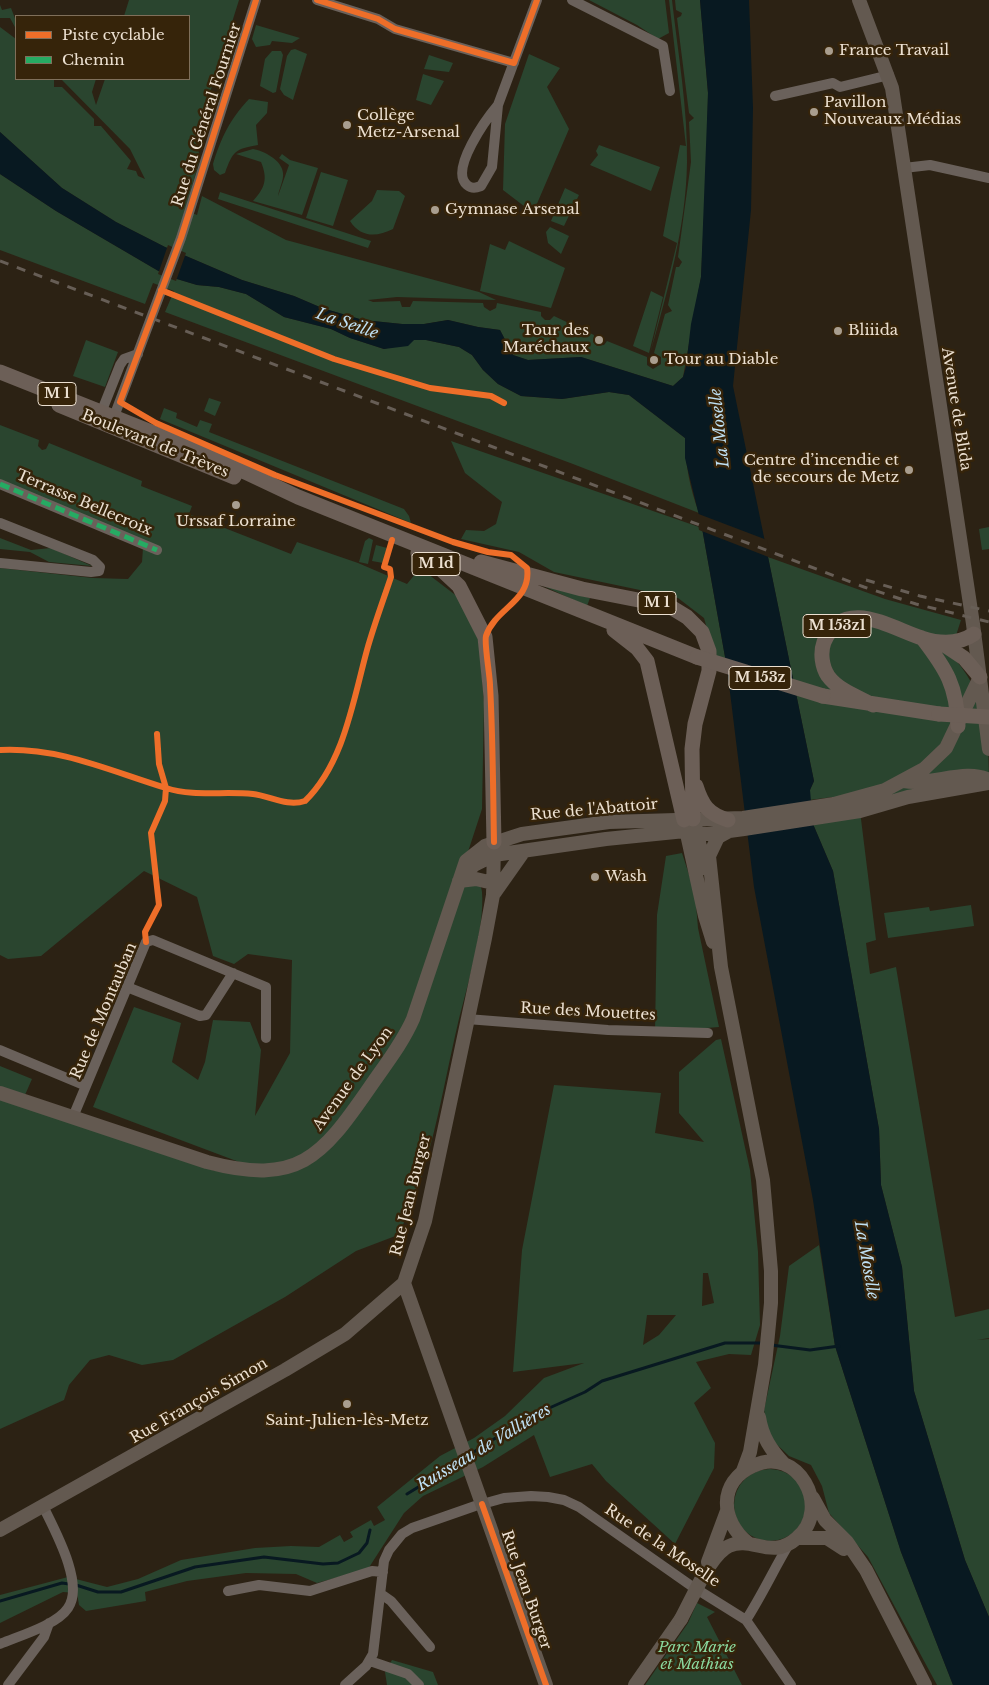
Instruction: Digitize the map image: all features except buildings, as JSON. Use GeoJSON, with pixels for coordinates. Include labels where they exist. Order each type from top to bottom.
{"type":"FeatureCollection","features":[{"type":"Feature","properties":{"kind":"main road","name":"Avenue de Blida"},"geometry":{"type":"LineString","coordinates":[[859,0],[889,75],[974,634],[989,749]]}},
{"type":"Feature","properties":{"kind":"main road","name":"Boulevard de Trèves"},"geometry":{"type":"LineString","coordinates":[[0,372],[106,419]]}},
{"type":"Feature","properties":{"kind":"main road","name":"Boulevard de Trèves"},"geometry":{"type":"LineString","coordinates":[[0,382],[106,419],[256,476],[284,491],[357,521]]}},
{"type":"Feature","properties":{"kind":"main road","name":"M 1"},"geometry":{"type":"LineString","coordinates":[[357,521],[599,618],[637,648],[647,661],[716,914]]}},
{"type":"Feature","properties":{"kind":"main road","name":"M 1d"},"geometry":{"type":"LineString","coordinates":[[357,521],[431,560],[448,574],[467,598],[485,637],[491,696],[494,849]]}},
{"type":"Feature","properties":{"kind":"main road","name":"M 1"},"geometry":{"type":"LineString","coordinates":[[419,545],[582,589],[662,604],[687,617],[702,632],[708,651],[709,671],[695,724],[691,827],[705,916],[721,967]]}},
{"type":"Feature","properties":{"kind":"main road","name":"M 153z"},"geometry":{"type":"LineString","coordinates":[[599,618],[697,657],[823,696],[939,714],[989,717]]}},
{"type":"Feature","properties":{"kind":"main road","name":"M 153z1"},"geometry":{"type":"LineString","coordinates":[[873,704],[842,687],[826,672],[822,653],[823,645],[831,632],[842,622],[867,618],[892,624],[922,639],[940,642],[960,641],[974,634]]}},
{"type":"Feature","properties":{"kind":"main road","name":"M 153z1"},"geometry":{"type":"LineString","coordinates":[[922,639],[952,683],[957,703],[958,726]]}},
{"type":"Feature","properties":{"kind":"main road","name":"M 153z1"},"geometry":{"type":"LineString","coordinates":[[940,642],[964,658],[980,677]]}},
{"type":"Feature","properties":{"kind":"main road"},"geometry":{"type":"LineString","coordinates":[[834,809],[904,781],[940,756],[958,726],[980,677]]}},
{"type":"Feature","properties":{"kind":"main road","name":"M 1"},"geometry":{"type":"LineString","coordinates":[[692,774],[701,802],[707,811],[736,825]]}},
{"type":"Feature","properties":{"kind":"main road"},"geometry":{"type":"LineString","coordinates":[[904,781],[916,783],[974,776],[989,781]]}},
{"type":"Feature","properties":{"kind":"main road"},"geometry":{"type":"LineString","coordinates":[[834,809],[860,811],[908,797],[989,781]]}},
{"type":"Feature","properties":{"kind":"main road","name":"Rue de l'Abattoir"},"geometry":{"type":"LineString","coordinates":[[494,849],[524,851],[691,827],[736,825],[834,809]]}},
{"type":"Feature","properties":{"kind":"main road","name":"Rue de l'Abattoir"},"geometry":{"type":"LineString","coordinates":[[494,849],[522,834],[609,822],[691,827]]}},
{"type":"Feature","properties":{"kind":"main road","name":"M 1"},"geometry":{"type":"LineString","coordinates":[[736,825],[718,837],[709,856],[721,967],[763,1180],[771,1271],[765,1365],[750,1452],[743,1472]]}},
{"type":"Feature","properties":{"kind":"main road","name":"Avenue de Lyon"},"geometry":{"type":"LineString","coordinates":[[0,1093],[207,1162],[255,1172],[296,1164],[315,1154],[343,1126],[405,1037],[466,861],[477,851],[494,849]]}},
{"type":"Feature","properties":{"kind":"main road","name":"Rue Jean Burger"},"geometry":{"type":"LineString","coordinates":[[494,849],[493,889],[467,1019],[425,1221],[404,1284],[546,1685]]}},
{"type":"Feature","properties":{"kind":"main road"},"geometry":{"type":"LineString","coordinates":[[459,881],[476,878],[493,889],[524,851]]}},
{"type":"Feature","properties":{"kind":"main road","name":"Rue François Simon"},"geometry":{"type":"LineString","coordinates":[[0,1530],[168,1438],[336,1340],[364,1320],[404,1284]]}},
{"type":"Feature","properties":{"kind":"main road","name":"M 1"},"geometry":{"type":"LineString","coordinates":[[758,1407],[762,1431],[768,1444],[784,1464]]}},
{"type":"Feature","properties":{"kind":"main road"},"geometry":{"type":"LineString","coordinates":[[706,1572],[727,1511],[728,1496],[733,1483],[743,1472],[755,1464],[770,1462],[784,1464],[803,1477],[812,1498],[829,1525],[847,1542],[861,1562],[881,1595],[925,1685]]}},
{"type":"Feature","properties":{"kind":"main road"},"geometry":{"type":"LineString","coordinates":[[794,1541],[810,1520],[812,1498]]}},
{"type":"Feature","properties":{"kind":"main road"},"geometry":{"type":"LineString","coordinates":[[727,1511],[730,1524],[738,1535],[748,1543],[768,1549],[816,1537],[834,1540],[861,1562]]}},
{"type":"Feature","properties":{"kind":"main road"},"geometry":{"type":"LineString","coordinates":[[636,1685],[681,1619],[706,1572],[719,1554],[729,1546],[748,1543]]}},
{"type":"Feature","properties":{"kind":"street","name":"Rue du Général Fournier"},"geometry":{"type":"LineString","coordinates":[[106,419],[138,354],[181,238],[256,0]]}},
{"type":"Feature","properties":{"kind":"street"},"geometry":{"type":"LineString","coordinates":[[317,0],[378,19],[395,29],[514,63]]}},
{"type":"Feature","properties":{"kind":"street"},"geometry":{"type":"LineString","coordinates":[[498,105],[486,119],[465,158],[463,179],[471,187],[482,186],[492,170],[498,105],[537,0]]}},
{"type":"Feature","properties":{"kind":"street"},"geometry":{"type":"LineString","coordinates":[[572,0],[663,46],[670,91]]}},
{"type":"Feature","properties":{"kind":"street"},"geometry":{"type":"LineString","coordinates":[[775,96],[833,83],[840,87],[889,75]]}},
{"type":"Feature","properties":{"kind":"street"},"geometry":{"type":"LineString","coordinates":[[904,168],[930,164],[989,178]]}},
{"type":"Feature","properties":{"kind":"street","name":"Terrasse Bellecroix"},"geometry":{"type":"LineString","coordinates":[[0,484],[157,550]]}},
{"type":"Feature","properties":{"kind":"street"},"geometry":{"type":"LineString","coordinates":[[0,523],[93,560],[100,567],[99,571],[91,572],[0,563]]}},
{"type":"Feature","properties":{"kind":"street","name":"Rue de Montauban"},"geometry":{"type":"LineString","coordinates":[[73,1117],[146,942],[153,940],[266,987],[266,1038]]}},
{"type":"Feature","properties":{"kind":"street","name":"Rue de Montauban"},"geometry":{"type":"LineString","coordinates":[[127,987],[200,1016],[206,1015],[233,973]]}},
{"type":"Feature","properties":{"kind":"street","name":"Rue des Mouettes"},"geometry":{"type":"LineString","coordinates":[[467,1019],[608,1030],[708,1033]]}},
{"type":"Feature","properties":{"kind":"street"},"geometry":{"type":"LineString","coordinates":[[0,1050],[86,1086]]}},
{"type":"Feature","properties":{"kind":"street","name":"Rue de la Moselle"},"geometry":{"type":"LineString","coordinates":[[370,1661],[375,1647],[382,1572],[389,1550],[406,1531],[482,1504],[531,1496],[571,1503],[697,1590],[746,1620],[791,1685]]}},
{"type":"Feature","properties":{"kind":"street"},"geometry":{"type":"LineString","coordinates":[[0,1644],[49,1624],[68,1608],[71,1600],[72,1574],[67,1557],[43,1506]]}},
{"type":"Feature","properties":{"kind":"street"},"geometry":{"type":"LineString","coordinates":[[746,1620],[763,1593],[774,1566],[794,1541]]}},
{"type":"Feature","properties":{"kind":"street"},"geometry":{"type":"LineString","coordinates":[[228,1591],[259,1585],[310,1591],[372,1571],[382,1572]]}},
{"type":"Feature","properties":{"kind":"street"},"geometry":{"type":"LineString","coordinates":[[380,1594],[391,1601],[430,1647]]}},
{"type":"Feature","properties":{"kind":"street"},"geometry":{"type":"LineString","coordinates":[[8,1685],[44,1637],[49,1624]]}},
{"type":"Feature","properties":{"kind":"street"},"geometry":{"type":"LineString","coordinates":[[345,1685],[370,1661],[408,1674],[419,1685]]}},
{"type":"Feature","properties":{"kind":"green space"},"geometry":{"type":"Polygon","coordinates":[[[129,0],[239,0],[196,137],[200,159],[185,210],[197,215],[202,196],[286,240],[479,292],[496,300],[397,297],[368,300],[373,302],[400,301],[402,307],[410,307],[413,301],[483,303],[484,307],[490,311],[496,308],[497,303],[541,312],[541,316],[545,320],[550,320],[554,316],[594,335],[593,342],[597,346],[604,345],[607,341],[647,357],[647,365],[653,369],[661,364],[661,357],[654,353],[665,314],[672,311],[668,305],[676,267],[679,267],[682,262],[678,257],[691,162],[689,122],[694,118],[689,113],[677,18],[682,13],[676,10],[675,0],[700,0],[708,93],[707,155],[701,277],[683,377],[673,386],[581,357],[528,360],[513,355],[500,330],[448,320],[424,324],[402,324],[363,320],[322,308],[294,296],[242,280],[165,247],[116,222],[62,188],[0,132],[0,27],[15,38],[15,80],[54,80],[54,87],[62,87],[94,119],[94,126],[101,126],[131,161],[127,169],[136,171],[138,176],[145,179],[130,149],[62,80],[96,80],[92,92],[96,105],[105,80],[190,80],[190,15],[124,15],[129,0]]]}},
{"type":"Feature","properties":{"kind":"green space"},"geometry":{"type":"Polygon","coordinates":[[[589,0],[665,0],[669,33],[658,39],[637,25],[589,0]]]}},
{"type":"Feature","properties":{"kind":"green space"},"geometry":{"type":"Polygon","coordinates":[[[669,0],[672,0],[684,102],[687,143],[686,187],[683,212],[674,260],[650,354],[677,243],[663,236],[680,145],[686,146],[669,0]]]}},
{"type":"Feature","properties":{"kind":"green space"},"geometry":{"type":"Polygon","coordinates":[[[0,5],[2,10],[11,8],[15,18],[15,27],[10,18],[0,18],[0,5]]]}},
{"type":"Feature","properties":{"kind":"green space"},"geometry":{"type":"Polygon","coordinates":[[[256,25],[300,38],[292,43],[272,41],[270,45],[256,47],[252,39],[256,25]]]}},
{"type":"Feature","properties":{"kind":"green space"},"geometry":{"type":"Polygon","coordinates":[[[295,49],[307,54],[293,100],[284,95],[280,89],[287,56],[291,50],[295,49]]]}},
{"type":"Feature","properties":{"kind":"green space"},"geometry":{"type":"Polygon","coordinates":[[[272,51],[281,51],[283,55],[276,92],[273,93],[260,86],[265,59],[272,51]]]}},
{"type":"Feature","properties":{"kind":"green space"},"geometry":{"type":"Polygon","coordinates":[[[529,54],[560,68],[547,87],[569,129],[533,213],[503,190],[505,124],[529,54]]]}},
{"type":"Feature","properties":{"kind":"green space"},"geometry":{"type":"Polygon","coordinates":[[[429,55],[453,63],[449,72],[424,69],[429,55]]]}},
{"type":"Feature","properties":{"kind":"green space"},"geometry":{"type":"Polygon","coordinates":[[[423,74],[444,81],[431,105],[416,100],[423,74]]]}},
{"type":"Feature","properties":{"kind":"green space"},"geometry":{"type":"Polygon","coordinates":[[[249,99],[268,102],[267,113],[256,125],[258,145],[236,152],[230,160],[225,173],[220,175],[214,170],[213,164],[219,146],[231,122],[249,99]]]}},
{"type":"Feature","properties":{"kind":"green space"},"geometry":{"type":"Polygon","coordinates":[[[599,145],[660,167],[651,191],[590,165],[598,155],[596,151],[599,145]]]}},
{"type":"Feature","properties":{"kind":"green space"},"geometry":{"type":"Polygon","coordinates":[[[253,149],[272,157],[282,168],[283,179],[278,196],[289,165],[279,158],[282,154],[290,160],[318,168],[302,215],[253,201],[264,183],[265,178],[261,162],[236,154],[253,149]]]}},
{"type":"Feature","properties":{"kind":"green space"},"geometry":{"type":"Polygon","coordinates":[[[321,172],[348,180],[333,226],[306,218],[321,172]]]}},
{"type":"Feature","properties":{"kind":"green space"},"geometry":{"type":"Polygon","coordinates":[[[0,174],[56,211],[167,276],[197,285],[219,287],[246,294],[284,317],[331,329],[350,338],[384,349],[414,340],[426,340],[459,347],[472,355],[483,370],[498,384],[521,396],[562,399],[609,392],[629,395],[685,438],[689,476],[699,513],[165,312],[174,291],[153,283],[145,304],[0,250],[0,174]]]}},
{"type":"Feature","properties":{"kind":"green space"},"geometry":{"type":"Polygon","coordinates":[[[565,188],[579,195],[564,226],[551,221],[565,188]]]}},
{"type":"Feature","properties":{"kind":"green space"},"geometry":{"type":"Polygon","coordinates":[[[377,190],[399,191],[405,196],[393,229],[381,234],[364,233],[354,227],[350,221],[372,201],[377,190]]]}},
{"type":"Feature","properties":{"kind":"green space"},"geometry":{"type":"Polygon","coordinates":[[[220,192],[371,241],[368,248],[218,199],[220,192]]]}},
{"type":"Feature","properties":{"kind":"green space"},"geometry":{"type":"Polygon","coordinates":[[[550,227],[569,236],[561,254],[548,243],[546,232],[550,227]]]}},
{"type":"Feature","properties":{"kind":"green space"},"geometry":{"type":"Polygon","coordinates":[[[509,241],[565,268],[551,308],[480,291],[490,244],[505,250],[509,241]]]}},
{"type":"Feature","properties":{"kind":"green space"},"geometry":{"type":"Polygon","coordinates":[[[651,291],[663,297],[649,353],[633,346],[651,291]]]}},
{"type":"Feature","properties":{"kind":"green space"},"geometry":{"type":"Polygon","coordinates":[[[86,340],[118,352],[105,387],[73,376],[86,340]]]}},
{"type":"Feature","properties":{"kind":"green space"},"geometry":{"type":"Polygon","coordinates":[[[209,398],[221,402],[215,416],[204,411],[209,398]]]}},
{"type":"Feature","properties":{"kind":"green space"},"geometry":{"type":"Polygon","coordinates":[[[164,408],[177,413],[176,418],[197,427],[200,420],[212,424],[209,432],[404,509],[411,523],[160,419],[164,408]]]}},
{"type":"Feature","properties":{"kind":"green space"},"geometry":{"type":"Polygon","coordinates":[[[0,425],[39,440],[38,446],[42,450],[46,449],[49,443],[142,481],[141,486],[192,506],[189,514],[291,554],[297,542],[358,563],[407,584],[416,573],[424,571],[458,597],[479,638],[484,703],[482,809],[464,864],[478,881],[482,892],[481,922],[427,1159],[419,1186],[398,1235],[356,1251],[285,1297],[173,1360],[142,1365],[109,1355],[90,1360],[69,1385],[64,1400],[0,1429],[0,1066],[32,1079],[21,1104],[215,1171],[255,1168],[93,1107],[134,1007],[181,1023],[172,1062],[198,1080],[205,1062],[213,1020],[250,1022],[261,1050],[255,1116],[290,1053],[292,960],[248,954],[234,964],[213,956],[197,897],[144,871],[41,956],[8,959],[0,955],[0,568],[93,578],[128,579],[142,562],[143,548],[0,488],[0,425]]]}},
{"type":"Feature","properties":{"kind":"green space"},"geometry":{"type":"Polygon","coordinates":[[[451,441],[702,528],[727,668],[717,664],[704,618],[678,598],[554,572],[519,552],[461,539],[466,530],[484,531],[496,524],[502,502],[465,473],[451,441]]]}},
{"type":"Feature","properties":{"kind":"green space"},"geometry":{"type":"Polygon","coordinates":[[[989,527],[989,549],[982,550],[979,529],[989,527]]]}},
{"type":"Feature","properties":{"kind":"green space"},"geometry":{"type":"Polygon","coordinates":[[[0,538],[31,550],[51,548],[92,566],[49,562],[30,552],[0,549],[0,538]]]}},
{"type":"Feature","properties":{"kind":"green space"},"geometry":{"type":"Polygon","coordinates":[[[369,538],[373,540],[368,564],[359,562],[365,541],[369,538]]]}},
{"type":"Feature","properties":{"kind":"green space"},"geometry":{"type":"Polygon","coordinates":[[[376,545],[387,548],[383,563],[372,561],[376,545]]]}},
{"type":"Feature","properties":{"kind":"green space"},"geometry":{"type":"Polygon","coordinates":[[[768,557],[885,599],[961,620],[950,654],[962,668],[971,683],[983,714],[988,748],[989,783],[860,811],[876,940],[866,943],[870,974],[896,967],[955,1317],[989,1309],[989,1338],[977,1340],[989,1339],[989,1617],[965,1560],[914,1391],[902,1267],[881,1185],[879,1129],[833,871],[813,824],[835,814],[833,797],[809,800],[810,790],[814,781],[768,557]]]}},
{"type":"Feature","properties":{"kind":"green space"},"geometry":{"type":"Polygon","coordinates":[[[539,584],[590,598],[587,606],[539,584]]]}},
{"type":"Feature","properties":{"kind":"green space"},"geometry":{"type":"Polygon","coordinates":[[[682,853],[695,893],[698,928],[719,1027],[655,1032],[657,915],[666,856],[682,853]]]}},
{"type":"Feature","properties":{"kind":"green space"},"geometry":{"type":"Polygon","coordinates":[[[971,905],[974,926],[888,938],[884,913],[929,907],[930,911],[971,905]]]}},
{"type":"Feature","properties":{"kind":"green space"},"geometry":{"type":"Polygon","coordinates":[[[721,1039],[750,1170],[758,1252],[760,1325],[751,1355],[729,1354],[696,1362],[711,1388],[694,1403],[715,1443],[714,1468],[675,1544],[606,1481],[592,1464],[550,1477],[534,1435],[483,1467],[423,1496],[404,1513],[368,1569],[317,1583],[296,1574],[246,1573],[187,1581],[145,1592],[146,1601],[86,1611],[79,1605],[77,1593],[63,1592],[0,1623],[0,1595],[68,1577],[107,1587],[138,1579],[181,1560],[255,1548],[319,1547],[340,1535],[344,1542],[353,1537],[350,1532],[371,1520],[374,1526],[385,1520],[377,1507],[440,1456],[474,1438],[505,1416],[544,1378],[584,1363],[513,1372],[522,1250],[554,1085],[661,1093],[655,1133],[704,1142],[679,1113],[679,1072],[716,1040],[721,1039]],[[703,1273],[702,1306],[714,1303],[708,1273],[703,1273]],[[647,1315],[643,1345],[659,1335],[676,1315],[647,1315]]]}},
{"type":"Feature","properties":{"kind":"green space"},"geometry":{"type":"Polygon","coordinates":[[[819,1245],[835,1346],[901,1552],[953,1685],[937,1685],[868,1557],[829,1513],[822,1486],[811,1465],[789,1456],[769,1437],[764,1410],[780,1336],[789,1266],[819,1245]]]}},
{"type":"Feature","properties":{"kind":"green space"},"geometry":{"type":"Polygon","coordinates":[[[777,1469],[796,1479],[804,1491],[806,1505],[804,1519],[796,1531],[784,1539],[763,1541],[744,1531],[736,1519],[734,1498],[744,1479],[756,1471],[777,1469]]]}},
{"type":"Feature","properties":{"kind":"green space","name":"Parc Marie et Mathias"},"geometry":{"type":"Polygon","coordinates":[[[697,1603],[715,1612],[707,1617],[742,1685],[645,1685],[688,1623],[697,1603]]]}},
{"type":"Feature","properties":{"kind":"green space"},"geometry":{"type":"Polygon","coordinates":[[[392,1660],[433,1672],[438,1685],[387,1685],[385,1672],[392,1660]]]}},
{"type":"Feature","properties":{"kind":"water"},"geometry":{"type":"Polygon","coordinates":[[[700,0],[749,0],[753,108],[751,210],[733,386],[814,781],[810,790],[813,824],[833,871],[879,1129],[881,1185],[902,1267],[914,1391],[965,1560],[989,1617],[989,1685],[953,1685],[901,1552],[835,1346],[813,1200],[754,887],[727,668],[702,528],[685,458],[685,438],[629,395],[609,392],[562,399],[521,396],[498,384],[483,370],[472,355],[459,347],[426,340],[414,340],[408,346],[384,349],[350,338],[331,329],[284,317],[246,294],[219,287],[197,285],[167,276],[56,211],[0,174],[0,132],[62,188],[116,222],[165,247],[242,280],[363,320],[424,324],[448,320],[500,330],[513,355],[528,360],[581,357],[673,386],[683,377],[686,367],[691,324],[701,277],[708,93],[700,0]]]}},
{"type":"Feature","properties":{"kind":"pier"},"geometry":{"type":"Polygon","coordinates":[[[168,245],[186,253],[176,281],[158,274],[168,245]]]}},
{"type":"Feature","properties":{"kind":"pier"},"geometry":{"type":"Polygon","coordinates":[[[696,513],[767,540],[771,558],[699,530],[696,513]]]}},
{"type":"Feature","properties":{"kind":"waterway","name":"Ruisseau de Vallières"},"geometry":{"type":"LineString","coordinates":[[469,1455],[527,1418],[585,1392],[602,1381],[725,1343],[762,1343]]}},
{"type":"Feature","properties":{"kind":"waterway","name":"Ruisseau de Vallières"},"geometry":{"type":"LineString","coordinates":[[771,1345],[810,1350],[839,1346]]}},
{"type":"Feature","properties":{"kind":"waterway","name":"Ruisseau de Vallières"},"geometry":{"type":"LineString","coordinates":[[407,1494],[462,1460]]}},
{"type":"Feature","properties":{"kind":"waterway","name":"Ruisseau de Vallières"},"geometry":{"type":"LineString","coordinates":[[76,1585],[98,1592],[121,1592],[195,1567],[264,1557],[323,1564],[338,1563],[359,1553],[367,1543],[370,1530]]}},
{"type":"Feature","properties":{"kind":"waterway","name":"Ruisseau de Vallières"},"geometry":{"type":"LineString","coordinates":[[0,1601],[62,1583],[69,1584]]}},
{"type":"Feature","properties":{"kind":"railway"},"geometry":{"type":"LineString","coordinates":[[0,261],[864,587],[916,604],[989,622]]}},
{"type":"Feature","properties":{"kind":"railway"},"geometry":{"type":"LineString","coordinates":[[866,580],[920,596],[989,611]]}},
{"type":"Feature","properties":{"kind":"marked path"},"geometry":{"type":"LineString","coordinates":[[0,484],[157,550]]}},
{"type":"Feature","properties":{"kind":"cycle path"},"geometry":{"type":"LineString","coordinates":[[256,0],[181,238],[120,402],[156,423],[275,475],[453,542],[488,552],[511,555],[527,568],[527,579],[524,589],[519,597],[497,618],[486,636],[491,705],[494,842]]}},
{"type":"Feature","properties":{"kind":"cycle path"},"geometry":{"type":"LineString","coordinates":[[317,0],[378,19],[395,29],[514,63],[537,0]]}},
{"type":"Feature","properties":{"kind":"cycle path"},"geometry":{"type":"LineString","coordinates":[[161,290],[334,359],[430,388],[491,396],[504,403]]}},
{"type":"Feature","properties":{"kind":"cycle path"},"geometry":{"type":"LineString","coordinates":[[0,750],[22,750],[64,756],[177,791],[242,793],[292,803],[305,801],[329,769],[352,710],[370,641],[391,577],[390,569],[384,567],[392,540]]}},
{"type":"Feature","properties":{"kind":"cycle path"},"geometry":{"type":"LineString","coordinates":[[146,942],[145,932],[159,905],[151,833],[165,801],[166,788],[159,764],[157,734]]}},
{"type":"Feature","properties":{"kind":"cycle path"},"geometry":{"type":"LineString","coordinates":[[482,1504],[546,1685]]}},
{"type":"Feature","properties":{"kind":"place","name":"France Travail"},"geometry":{"type":"Point","coordinates":[829,51]}},
{"type":"Feature","properties":{"kind":"place","name":"Pavillon Nouveaux Médias"},"geometry":{"type":"Point","coordinates":[814,112]}},
{"type":"Feature","properties":{"kind":"place","name":"Collège Metz-Arsenal"},"geometry":{"type":"Point","coordinates":[347,125]}},
{"type":"Feature","properties":{"kind":"place","name":"Gymnase Arsenal"},"geometry":{"type":"Point","coordinates":[435,210]}},
{"type":"Feature","properties":{"kind":"place","name":"Bliiida"},"geometry":{"type":"Point","coordinates":[838,331]}},
{"type":"Feature","properties":{"kind":"place","name":"Tour des Maréchaux"},"geometry":{"type":"Point","coordinates":[599,340]}},
{"type":"Feature","properties":{"kind":"place","name":"Tour au Diable"},"geometry":{"type":"Point","coordinates":[654,360]}},
{"type":"Feature","properties":{"kind":"place","name":"Centre d’incendie et de secours de Metz"},"geometry":{"type":"Point","coordinates":[909,470]}},
{"type":"Feature","properties":{"kind":"place","name":"Urssaf Lorraine"},"geometry":{"type":"Point","coordinates":[236,505]}},
{"type":"Feature","properties":{"kind":"place","name":"Wash"},"geometry":{"type":"Point","coordinates":[595,877]}},
{"type":"Feature","properties":{"kind":"place","name":"Saint-Julien-lès-Metz"},"geometry":{"type":"Point","coordinates":[347,1404]}},
{"type":"Feature","properties":{"kind":"water label","name":"La Seille"},"geometry":{"type":"Point","coordinates":[347,324]}},
{"type":"Feature","properties":{"kind":"water label","name":"La Moselle"},"geometry":{"type":"Point","coordinates":[720,428]}},
{"type":"Feature","properties":{"kind":"water label","name":"La Moselle"},"geometry":{"type":"Point","coordinates":[866,1260]}}]}
